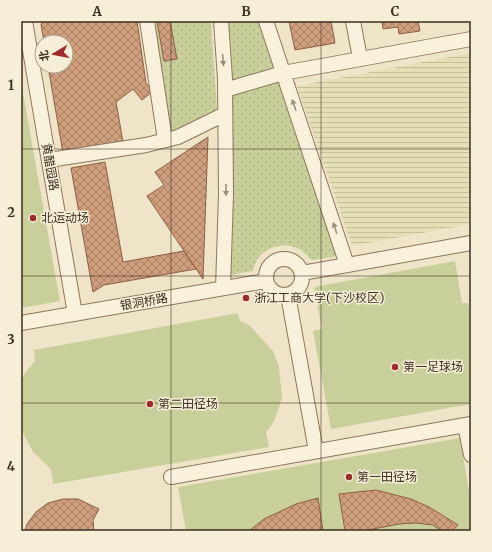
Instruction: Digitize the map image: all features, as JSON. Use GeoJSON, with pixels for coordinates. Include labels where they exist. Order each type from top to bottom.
{"type":"FeatureCollection","features":[{"type":"Feature","properties":{"kind":"street","name":"黄醋园路"},"geometry":{"type":"LineString","coordinates":[[25,21],[25,43],[49,160],[75,314]]}},
{"type":"Feature","properties":{"kind":"street"},"geometry":{"type":"LineString","coordinates":[[147,21],[165,140]]}},
{"type":"Feature","properties":{"kind":"street"},"geometry":{"type":"LineString","coordinates":[[221,21],[225,90],[226,195],[223,288]]}},
{"type":"Feature","properties":{"kind":"street"},"geometry":{"type":"LineString","coordinates":[[266,21],[347,265]]}},
{"type":"Feature","properties":{"kind":"street"},"geometry":{"type":"LineString","coordinates":[[353,21],[360,58]]}},
{"type":"Feature","properties":{"kind":"street"},"geometry":{"type":"LineString","coordinates":[[225,90],[283,73],[471,39]]}},
{"type":"Feature","properties":{"kind":"street"},"geometry":{"type":"LineString","coordinates":[[49,160],[146,145],[178,137],[225,114]]}},
{"type":"Feature","properties":{"kind":"street"},"geometry":{"type":"LineString","coordinates":[[302,273],[471,243]]}},
{"type":"Feature","properties":{"kind":"street"},"geometry":{"type":"LineString","coordinates":[[284,258],[296,262],[302,273],[300,287],[295,292],[288,295],[275,293],[266,281],[266,275],[272,263],[284,258]]}},
{"type":"Feature","properties":{"kind":"street","name":"银洞桥路"},"geometry":{"type":"LineString","coordinates":[[21,323],[266,281]]}},
{"type":"Feature","properties":{"kind":"street"},"geometry":{"type":"LineString","coordinates":[[288,295],[316,451]]}},
{"type":"Feature","properties":{"kind":"street"},"geometry":{"type":"LineString","coordinates":[[171,477],[468,424],[471,455]]}},
{"type":"Feature","properties":{"kind":"shaded area"},"geometry":{"type":"Polygon","coordinates":[[[471,53],[471,224],[352,246],[297,86],[471,53]]]}},
{"type":"Feature","properties":{"kind":"green space"},"geometry":{"type":"Polygon","coordinates":[[[151,21],[211,21],[217,109],[201,120],[169,132],[151,21]]]}},
{"type":"Feature","properties":{"kind":"green space"},"geometry":{"type":"Polygon","coordinates":[[[225,21],[260,21],[276,73],[231,86],[225,21]]]}},
{"type":"Feature","properties":{"kind":"green space"},"geometry":{"type":"Polygon","coordinates":[[[280,78],[339,256],[311,260],[303,252],[292,246],[274,247],[268,249],[259,257],[255,263],[253,271],[230,275],[230,93],[280,78]]]}},
{"type":"Feature","properties":{"kind":"green space","name":"北运动场"},"geometry":{"type":"Polygon","coordinates":[[[21,82],[60,301],[21,308],[21,82]]]}},
{"type":"Feature","properties":{"kind":"green space","name":"第一足球场"},"geometry":{"type":"Polygon","coordinates":[[[455,261],[462,303],[468,303],[471,318],[471,404],[331,429],[313,331],[322,329],[314,287],[455,261]]]}},
{"type":"Feature","properties":{"kind":"green space","name":"第二田径场"},"geometry":{"type":"Polygon","coordinates":[[[238,313],[240,321],[249,325],[273,351],[279,367],[282,397],[272,425],[266,432],[269,447],[53,484],[51,469],[33,452],[21,429],[21,381],[25,373],[35,361],[34,350],[238,313]]]}},
{"type":"Feature","properties":{"kind":"green space","name":"第一田径场"},"geometry":{"type":"Polygon","coordinates":[[[460,438],[471,503],[471,531],[186,531],[178,487],[460,438]]]}},
{"type":"Feature","properties":{"kind":"building"},"geometry":{"type":"Polygon","coordinates":[[[45,21],[137,21],[146,83],[153,91],[142,100],[133,89],[116,102],[123,142],[63,153],[49,74],[74,74],[74,34],[43,34],[41,24],[45,21]]]}},
{"type":"Feature","properties":{"kind":"building"},"geometry":{"type":"Polygon","coordinates":[[[157,21],[170,21],[177,59],[164,61],[157,21]]]}},
{"type":"Feature","properties":{"kind":"building"},"geometry":{"type":"Polygon","coordinates":[[[289,21],[331,21],[335,43],[295,50],[289,21]]]}},
{"type":"Feature","properties":{"kind":"building"},"geometry":{"type":"Polygon","coordinates":[[[382,21],[418,21],[420,31],[399,34],[398,27],[383,29],[382,21]]]}},
{"type":"Feature","properties":{"kind":"building"},"geometry":{"type":"Polygon","coordinates":[[[208,137],[203,279],[147,196],[164,185],[155,172],[208,137]]]}},
{"type":"Feature","properties":{"kind":"building"},"geometry":{"type":"Polygon","coordinates":[[[105,162],[123,262],[184,251],[196,269],[104,285],[93,292],[71,168],[105,162]]]}},
{"type":"Feature","properties":{"kind":"building"},"geometry":{"type":"Polygon","coordinates":[[[376,490],[411,499],[429,507],[458,525],[452,531],[442,531],[433,525],[415,523],[399,524],[363,531],[345,531],[339,494],[376,490]]]}},
{"type":"Feature","properties":{"kind":"building"},"geometry":{"type":"Polygon","coordinates":[[[318,498],[323,531],[249,531],[264,519],[296,504],[318,498]]]}},
{"type":"Feature","properties":{"kind":"building"},"geometry":{"type":"Polygon","coordinates":[[[63,499],[78,499],[99,509],[93,520],[94,531],[25,531],[27,524],[36,512],[48,503],[63,499]]]}},
{"type":"Feature","properties":{"kind":"place","name":"北运动场"},"geometry":{"type":"Point","coordinates":[33,218]}},
{"type":"Feature","properties":{"kind":"place","name":"浙江工商大学(下沙校区)"},"geometry":{"type":"Point","coordinates":[246,298]}},
{"type":"Feature","properties":{"kind":"place","name":"第一足球场"},"geometry":{"type":"Point","coordinates":[395,367]}},
{"type":"Feature","properties":{"kind":"place","name":"第二田径场"},"geometry":{"type":"Point","coordinates":[150,404]}},
{"type":"Feature","properties":{"kind":"place","name":"第一田径场"},"geometry":{"type":"Point","coordinates":[349,477]}}]}
